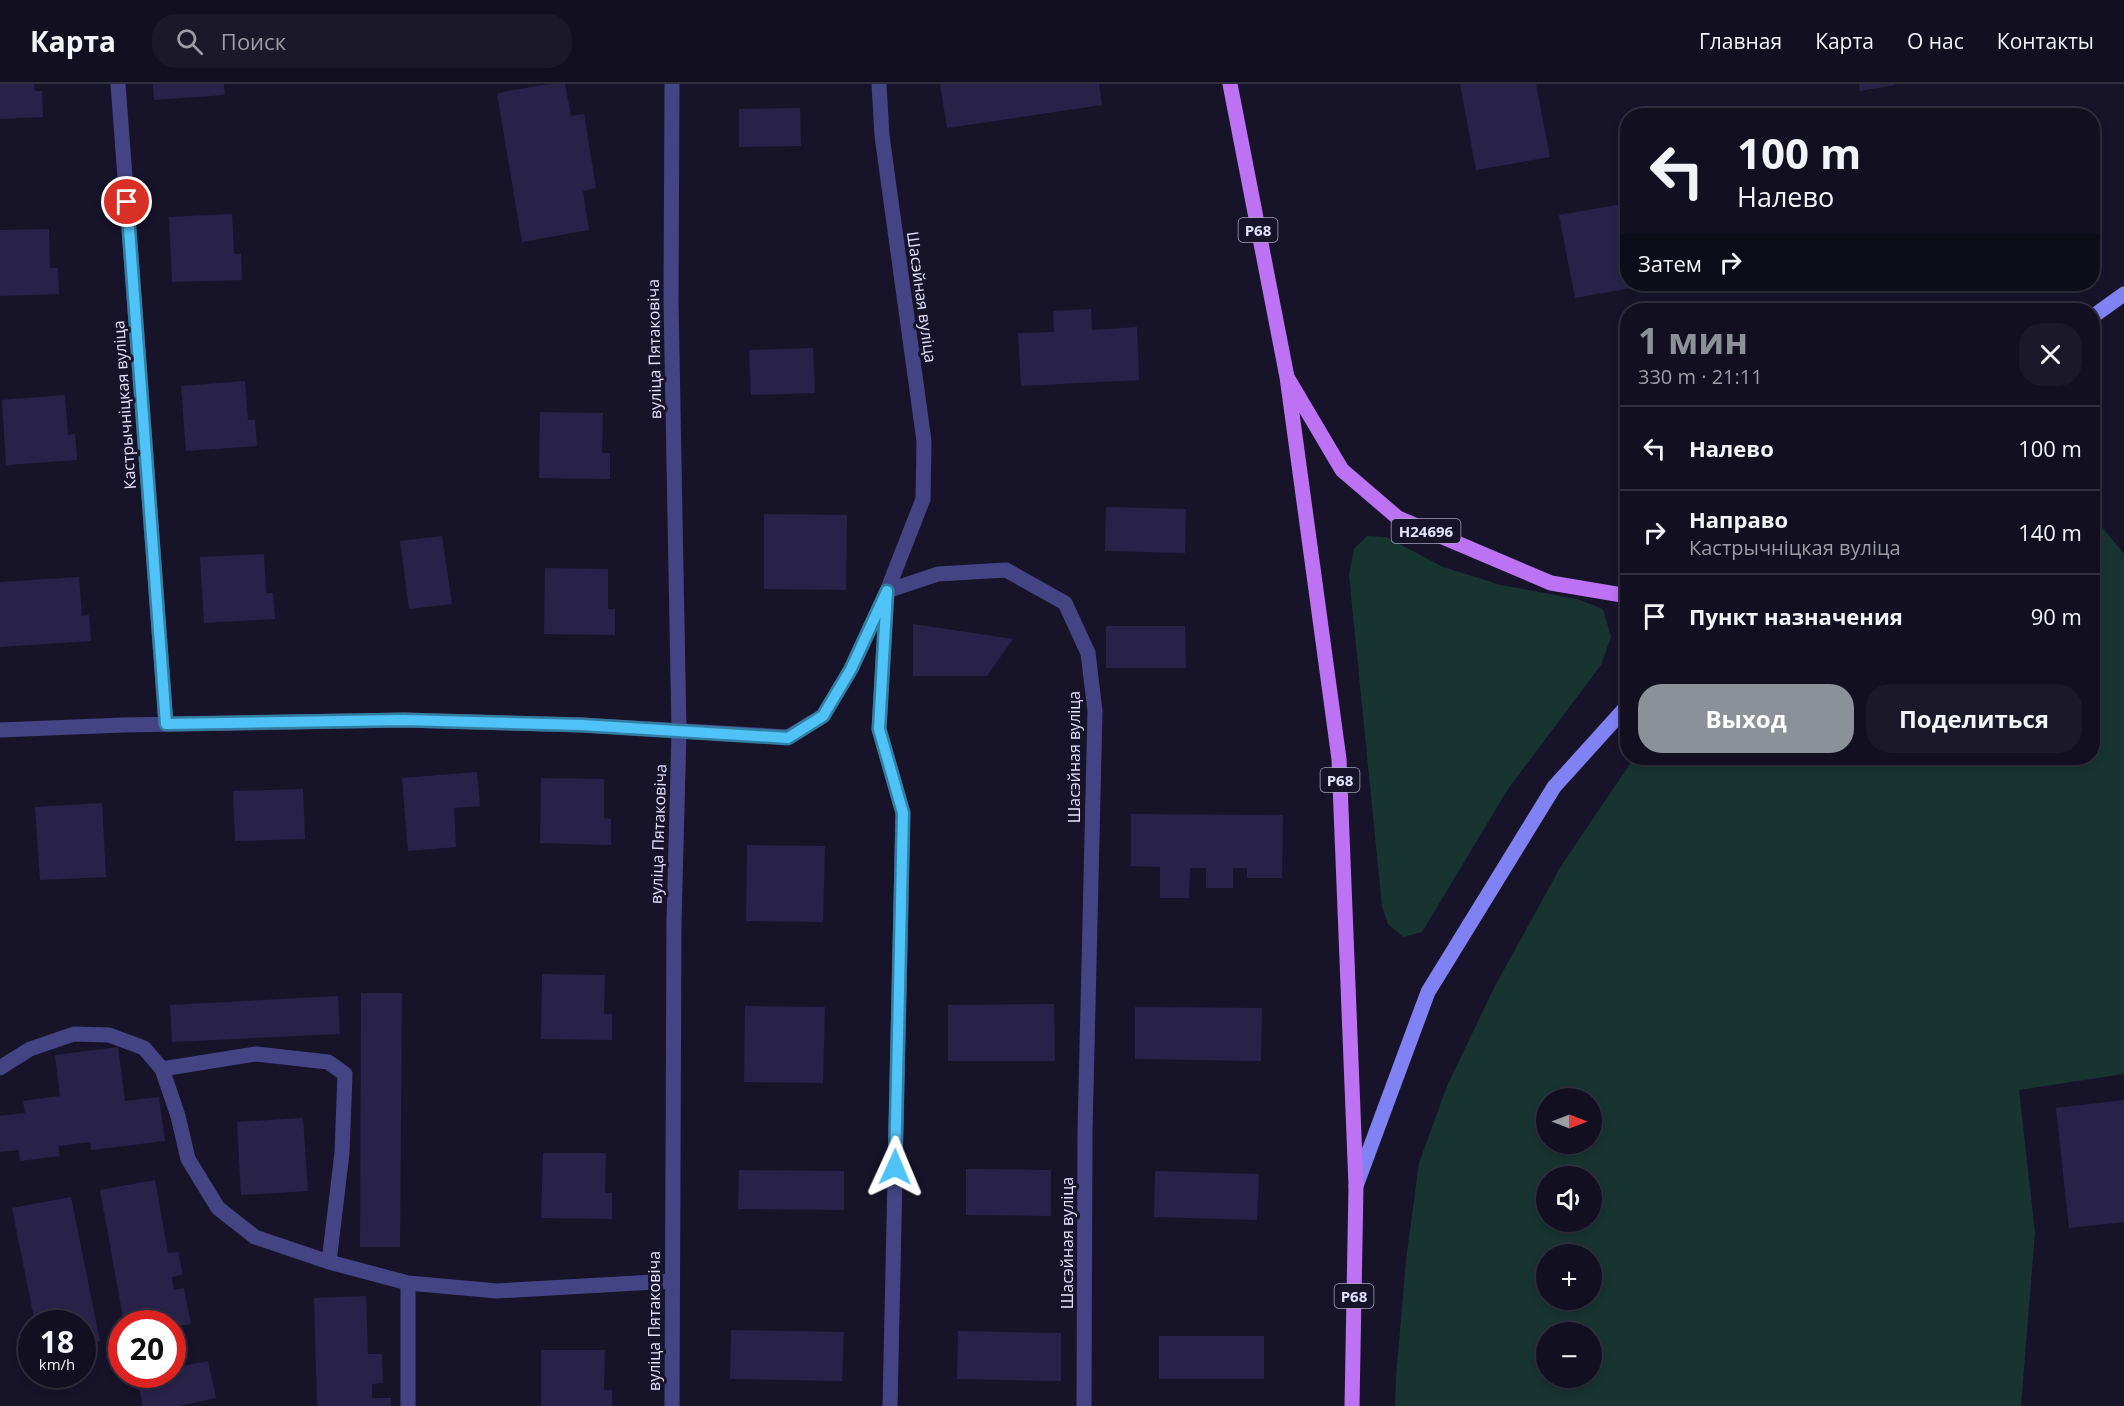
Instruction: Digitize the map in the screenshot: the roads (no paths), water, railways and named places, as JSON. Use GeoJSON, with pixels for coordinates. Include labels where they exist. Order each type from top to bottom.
{"type":"FeatureCollection","features":[{"type":"Feature","properties":{"kind":"main road","name":"Р68"},"geometry":{"type":"LineString","coordinates":[[1230,84],[1287,376],[1339,759],[1356,1186],[1352,1406]]}},
{"type":"Feature","properties":{"kind":"main road"},"geometry":{"type":"LineString","coordinates":[[2100,311],[2124,294]]}},
{"type":"Feature","properties":{"kind":"main road","name":"Н24696"},"geometry":{"type":"LineString","coordinates":[[1287,376],[1342,470],[1398,518],[1551,583],[1620,595]]}},
{"type":"Feature","properties":{"kind":"main road"},"geometry":{"type":"LineString","coordinates":[[1356,1186],[1428,992],[1554,788],[1620,714]]}},
{"type":"Feature","properties":{"kind":"street","name":"Кастрычніцкая вуліца"},"geometry":{"type":"LineString","coordinates":[[118,84],[166,724]]}},
{"type":"Feature","properties":{"kind":"street","name":"вуліца Пятаковіча"},"geometry":{"type":"LineString","coordinates":[[672,84],[671,301],[679,732],[674,921],[672,1406]]}},
{"type":"Feature","properties":{"kind":"street","name":"Шасэйная вуліца"},"geometry":{"type":"LineString","coordinates":[[879,84],[882,136],[924,441],[923,499],[887,591]]}},
{"type":"Feature","properties":{"kind":"street","name":"Шасэйная вуліца"},"geometry":{"type":"LineString","coordinates":[[887,591],[938,574],[1006,570],[1065,603],[1088,654],[1095,711],[1086,1119],[1084,1406]]}},
{"type":"Feature","properties":{"kind":"street"},"geometry":{"type":"LineString","coordinates":[[0,730],[166,724],[404,720],[582,725],[788,738],[823,716],[851,669],[887,591]]}},
{"type":"Feature","properties":{"kind":"street"},"geometry":{"type":"LineString","coordinates":[[887,591],[879,729],[903,813],[890,1406]]}},
{"type":"Feature","properties":{"kind":"street"},"geometry":{"type":"LineString","coordinates":[[0,1068],[30,1049],[74,1034],[109,1035],[144,1048],[162,1069],[178,1116],[188,1159],[218,1208],[255,1237],[329,1262],[408,1283],[497,1291],[672,1281]]}},
{"type":"Feature","properties":{"kind":"street"},"geometry":{"type":"LineString","coordinates":[[162,1069],[256,1054],[328,1062],[345,1074],[342,1153],[329,1262]]}},
{"type":"Feature","properties":{"kind":"street"},"geometry":{"type":"LineString","coordinates":[[408,1283],[408,1406]]}}]}
